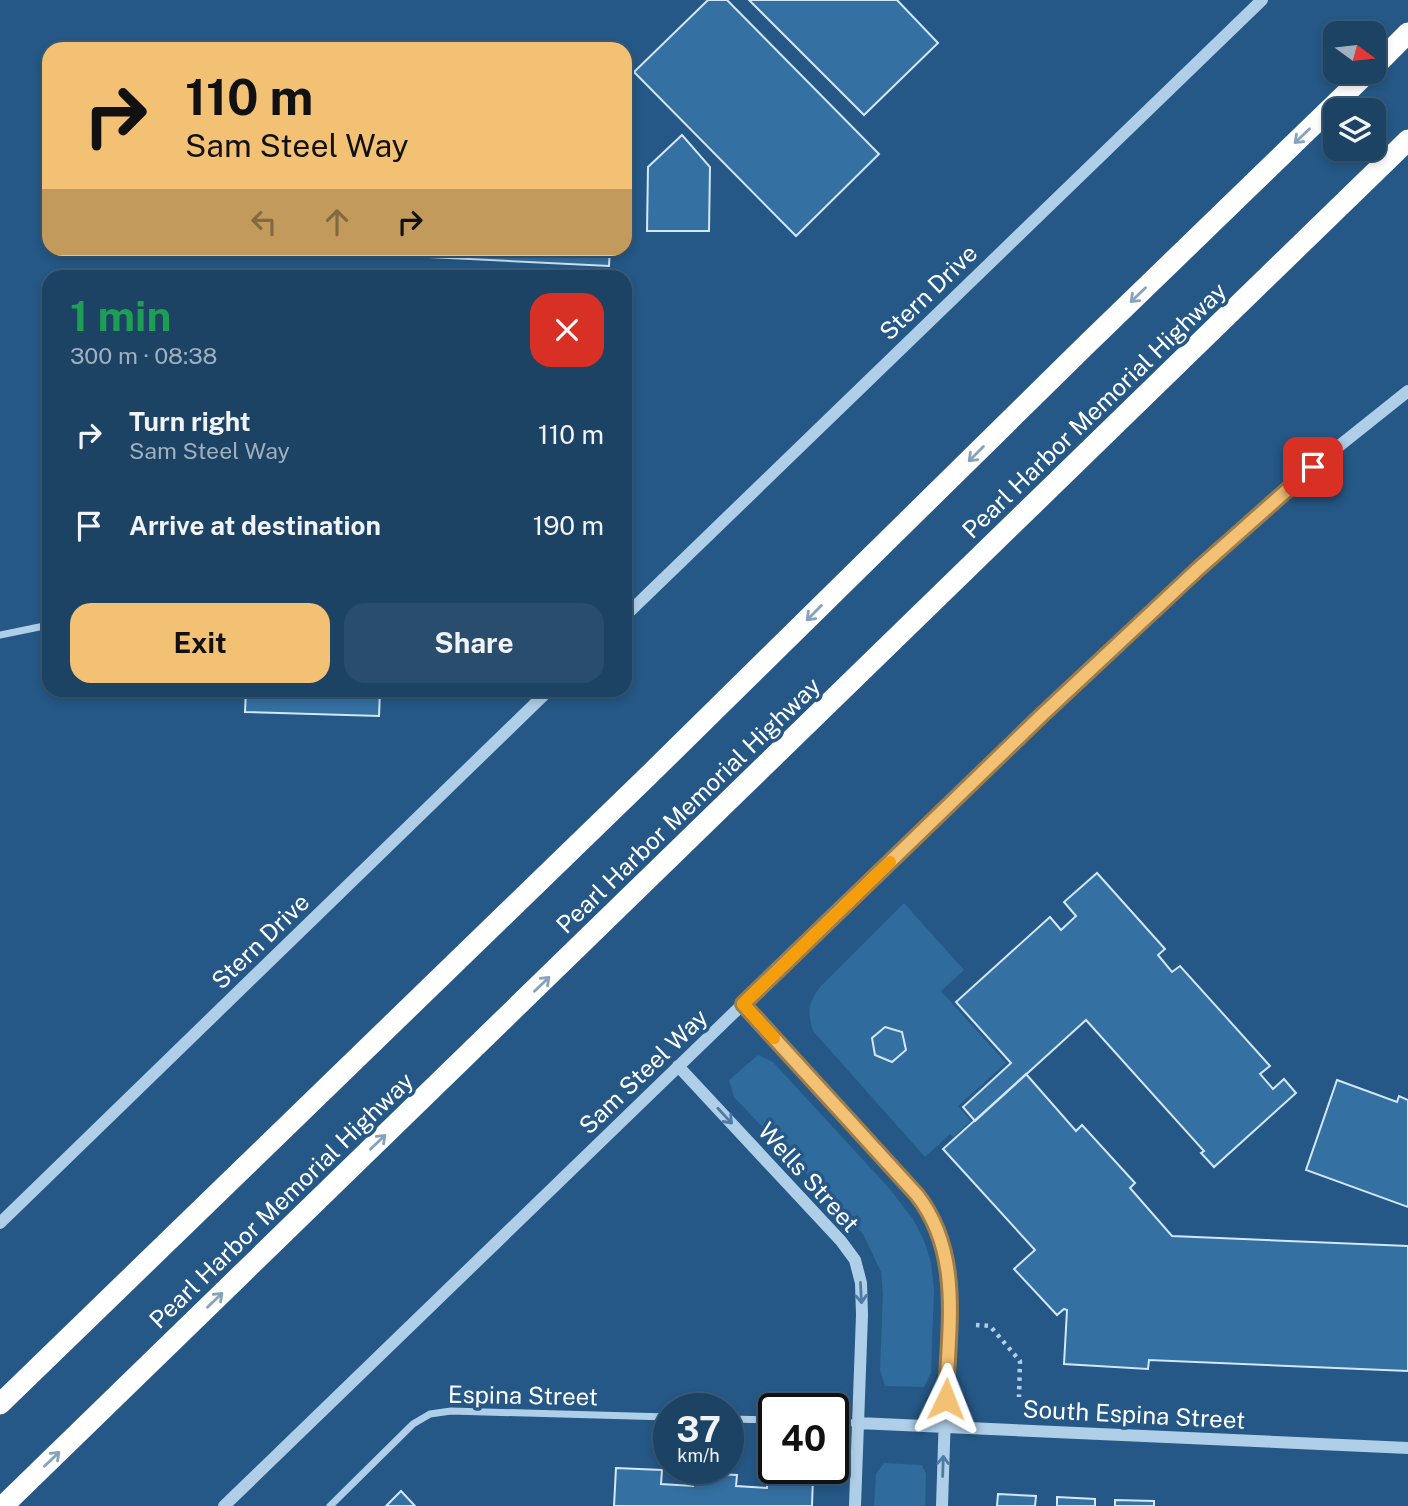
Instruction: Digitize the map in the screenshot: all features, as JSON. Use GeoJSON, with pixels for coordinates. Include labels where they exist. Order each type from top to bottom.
{"type":"FeatureCollection","features":[{"type":"Feature","properties":{"kind":"highway"},"geometry":{"type":"LineString","coordinates":[[1386,55],[1408,33]]}},
{"type":"Feature","properties":{"kind":"highway","name":"Pearl Harbor Memorial Highway"},"geometry":{"type":"LineString","coordinates":[[0,1404],[1356,84]]}},
{"type":"Feature","properties":{"kind":"highway","name":"Pearl Harbor Memorial Highway"},"geometry":{"type":"LineString","coordinates":[[3,1506],[1408,140]]}},
{"type":"Feature","properties":{"kind":"street","name":"Stern Drive"},"geometry":{"type":"LineString","coordinates":[[632,609],[1262,0]]}},
{"type":"Feature","properties":{"kind":"street","name":"Sam Steel Way"},"geometry":{"type":"LineString","coordinates":[[224,1506],[1013,743],[1294,482],[1408,391]]}},
{"type":"Feature","properties":{"kind":"street"},"geometry":{"type":"LineString","coordinates":[[0,635],[42,626]]}},
{"type":"Feature","properties":{"kind":"street","name":"Stern Drive"},"geometry":{"type":"LineString","coordinates":[[0,1223],[542,697]]}},
{"type":"Feature","properties":{"kind":"street"},"geometry":{"type":"LineString","coordinates":[[743,1004],[917,1195],[938,1227],[948,1264],[949,1290],[942,1506]]}},
{"type":"Feature","properties":{"kind":"street","name":"Wells Street"},"geometry":{"type":"LineString","coordinates":[[678,1066],[841,1241],[855,1260],[861,1283],[862,1304],[855,1506]]}},
{"type":"Feature","properties":{"kind":"street","name":"Espina Street"},"geometry":{"type":"LineString","coordinates":[[330,1506],[413,1424],[430,1414],[451,1411],[653,1417]]}},
{"type":"Feature","properties":{"kind":"street"},"geometry":{"type":"LineString","coordinates":[[849,1423],[858,1423]]}},
{"type":"Feature","properties":{"kind":"street","name":"South Espina Street"},"geometry":{"type":"LineString","coordinates":[[858,1423],[1408,1448]]}},
{"type":"Feature","properties":{"kind":"path"},"geometry":{"type":"LineString","coordinates":[[976,1325],[990,1326],[1020,1361],[1019,1397]]}},
{"type":"Feature","properties":{"kind":"shaded area"},"geometry":{"type":"Polygon","coordinates":[[[904,903],[964,970],[941,991],[1006,1063],[958,1106],[971,1121],[953,1137],[950,1134],[925,1157],[813,1031],[810,1018],[811,1002],[821,986],[904,903]]]}},
{"type":"Feature","properties":{"kind":"shaded area"},"geometry":{"type":"Polygon","coordinates":[[[758,1055],[773,1062],[889,1188],[913,1219],[923,1238],[931,1262],[934,1290],[931,1373],[924,1387],[885,1386],[880,1370],[883,1294],[881,1272],[863,1234],[734,1097],[729,1080],[758,1055]]]}},
{"type":"Feature","properties":{"kind":"shaded area"},"geometry":{"type":"Polygon","coordinates":[[[884,1463],[922,1465],[926,1474],[925,1506],[874,1506],[876,1474],[884,1463]]]}},
{"type":"Feature","properties":{"kind":"building"},"geometry":{"type":"Polygon","coordinates":[[[708,0],[727,0],[879,154],[796,236],[634,72],[708,0]]]}},
{"type":"Feature","properties":{"kind":"building"},"geometry":{"type":"Polygon","coordinates":[[[749,0],[897,0],[938,43],[864,115],[749,0]]]}},
{"type":"Feature","properties":{"kind":"building"},"geometry":{"type":"Polygon","coordinates":[[[682,135],[710,167],[709,231],[647,231],[648,167],[682,135]]]}},
{"type":"Feature","properties":{"kind":"building"},"geometry":{"type":"Polygon","coordinates":[[[409,256],[610,256],[609,266],[409,256]]]}},
{"type":"Feature","properties":{"kind":"building"},"geometry":{"type":"Polygon","coordinates":[[[246,697],[380,697],[379,716],[245,712],[246,697]]]}},
{"type":"Feature","properties":{"kind":"building"},"geometry":{"type":"Polygon","coordinates":[[[1097,873],[1165,949],[1158,955],[1172,972],[1180,966],[1270,1066],[1260,1074],[1273,1089],[1284,1079],[1296,1093],[1214,1167],[1201,1153],[1204,1151],[1086,1020],[975,1121],[963,1107],[1011,1063],[956,1002],[1050,917],[1061,930],[1076,916],[1064,902],[1097,873]]]}},
{"type":"Feature","properties":{"kind":"building"},"geometry":{"type":"Polygon","coordinates":[[[885,1027],[902,1032],[906,1050],[892,1062],[875,1055],[872,1038],[885,1027]]]}},
{"type":"Feature","properties":{"kind":"building"},"geometry":{"type":"Polygon","coordinates":[[[1026,1074],[1076,1131],[1082,1125],[1135,1183],[1130,1188],[1172,1236],[1408,1246],[1408,1371],[1149,1360],[1148,1369],[1064,1364],[1067,1310],[1064,1309],[1057,1315],[1014,1269],[1035,1250],[943,1149],[1026,1074]]]}},
{"type":"Feature","properties":{"kind":"building"},"geometry":{"type":"Polygon","coordinates":[[[1337,1080],[1397,1102],[1399,1096],[1408,1100],[1408,1207],[1306,1170],[1337,1080]]]}},
{"type":"Feature","properties":{"kind":"building"},"geometry":{"type":"Polygon","coordinates":[[[616,1468],[653,1470],[653,1484],[736,1484],[767,1488],[767,1484],[813,1484],[812,1506],[614,1506],[616,1468]]]}},
{"type":"Feature","properties":{"kind":"building"},"geometry":{"type":"Polygon","coordinates":[[[401,1491],[415,1506],[386,1506],[401,1491]]]}},
{"type":"Feature","properties":{"kind":"building"},"geometry":{"type":"Polygon","coordinates":[[[998,1494],[1036,1496],[1035,1506],[997,1506],[998,1494]]]}},
{"type":"Feature","properties":{"kind":"building"},"geometry":{"type":"Polygon","coordinates":[[[1057,1497],[1095,1499],[1095,1506],[1057,1506],[1057,1497]]]}},
{"type":"Feature","properties":{"kind":"building"},"geometry":{"type":"Polygon","coordinates":[[[1115,1500],[1154,1501],[1154,1506],[1115,1506],[1115,1500]]]}},
{"type":"Feature","properties":{"kind":"slow traffic"},"geometry":{"type":"LineString","coordinates":[[774,1038],[743,1004],[890,862]]}},
{"type":"Feature","properties":{"kind":"route"},"geometry":{"type":"LineString","coordinates":[[946,1399],[948,1264],[938,1227],[917,1195],[743,1004],[1042,715],[1197,570],[1313,467]]}}]}
